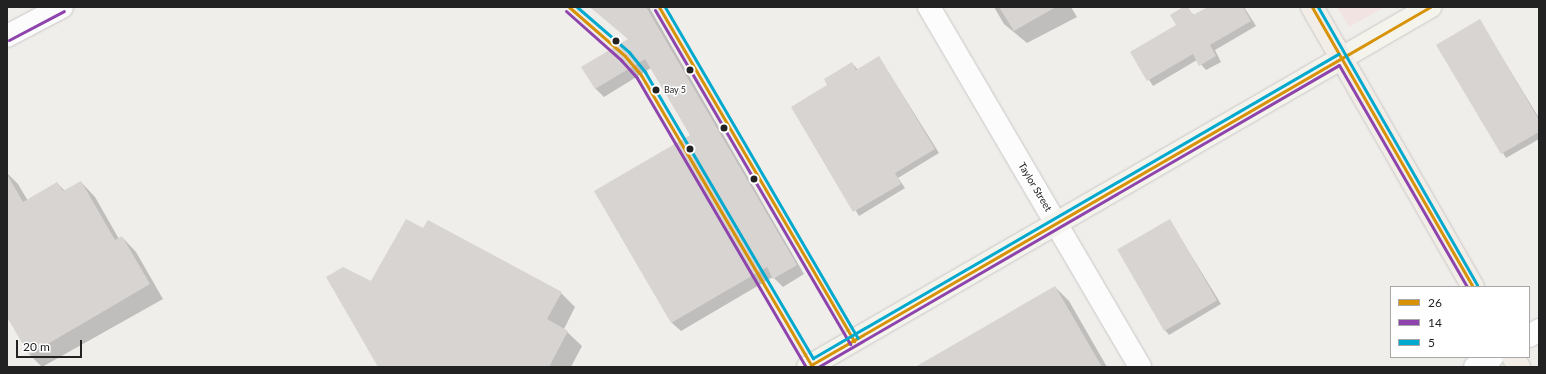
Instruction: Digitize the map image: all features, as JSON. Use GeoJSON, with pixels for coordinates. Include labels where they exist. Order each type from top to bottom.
{"type":"FeatureCollection","features":[{"type":"Feature","properties":{"kind":"main road"},"geometry":{"type":"LineString","coordinates":[[1312,7],[1472,286]]}},
{"type":"Feature","properties":{"kind":"main road"},"geometry":{"type":"LineString","coordinates":[[808,367],[1430,7]]}},
{"type":"Feature","properties":{"kind":"main road"},"geometry":{"type":"LineString","coordinates":[[1514,358],[1519,367]]}},
{"type":"Feature","properties":{"kind":"street"},"geometry":{"type":"LineString","coordinates":[[7,36],[43,12],[62,7]]}},
{"type":"Feature","properties":{"kind":"street","name":"Taylor Street"},"geometry":{"type":"LineString","coordinates":[[929,7],[1140,367]]}},
{"type":"Feature","properties":{"kind":"street"},"geometry":{"type":"LineString","coordinates":[[1530,335],[1539,330]]}},
{"type":"Feature","properties":{"kind":"street"},"geometry":{"type":"LineString","coordinates":[[1475,367],[1490,358]]}},
{"type":"Feature","properties":{"kind":"shaded area"},"geometry":{"type":"Polygon","coordinates":[[[1337,7],[1385,7],[1349,27],[1337,7]]]}},
{"type":"Feature","properties":{"kind":"building"},"geometry":{"type":"Polygon","coordinates":[[[590,7],[646,7],[797,265],[773,279],[767,267],[671,323],[594,191],[690,135],[645,59],[595,89],[581,67],[628,39],[590,7]]]}},
{"type":"Feature","properties":{"kind":"building"},"geometry":{"type":"Polygon","coordinates":[[[999,7],[1056,7],[1014,31],[999,7]]]}},
{"type":"Feature","properties":{"kind":"building"},"geometry":{"type":"Polygon","coordinates":[[[1183,7],[1188,7],[1193,15],[1208,7],[1243,7],[1251,21],[1210,45],[1216,56],[1199,66],[1193,54],[1147,81],[1130,52],[1176,25],[1170,15],[1183,7]]]}},
{"type":"Feature","properties":{"kind":"building"},"geometry":{"type":"Polygon","coordinates":[[[1480,19],[1539,120],[1539,132],[1501,154],[1436,45],[1480,19]]]}},
{"type":"Feature","properties":{"kind":"building"},"geometry":{"type":"Polygon","coordinates":[[[879,56],[935,149],[895,173],[901,184],[853,212],[791,107],[827,85],[824,79],[852,62],[856,70],[879,56]]]}},
{"type":"Feature","properties":{"kind":"building"},"geometry":{"type":"Polygon","coordinates":[[[7,174],[23,202],[57,182],[63,191],[81,181],[115,240],[122,236],[150,284],[29,355],[7,317],[7,174]]]}},
{"type":"Feature","properties":{"kind":"building"},"geometry":{"type":"Polygon","coordinates":[[[406,219],[423,228],[428,220],[562,292],[547,319],[568,331],[549,367],[378,367],[326,277],[343,267],[371,281],[406,219]]]}},
{"type":"Feature","properties":{"kind":"building"},"geometry":{"type":"Polygon","coordinates":[[[1170,219],[1217,300],[1164,331],[1117,250],[1170,219]]]}},
{"type":"Feature","properties":{"kind":"building"},"geometry":{"type":"Polygon","coordinates":[[[1055,286],[1102,367],[915,367],[1055,286]]]}},
{"type":"Feature","properties":{"kind":"transit line","name":"26"},"geometry":{"type":"LineString","coordinates":[[569,7],[625,56],[641,75],[811,365],[1430,7]]}},
{"type":"Feature","properties":{"kind":"transit line","name":"5"},"geometry":{"type":"LineString","coordinates":[[577,7],[629,52],[645,72],[813,358],[1338,54]]}},
{"type":"Feature","properties":{"kind":"transit line","name":"26"},"geometry":{"type":"LineString","coordinates":[[659,7],[854,341]]}},
{"type":"Feature","properties":{"kind":"transit line","name":"5"},"geometry":{"type":"LineString","coordinates":[[665,7],[858,338]]}},
{"type":"Feature","properties":{"kind":"transit line","name":"26"},"geometry":{"type":"LineString","coordinates":[[1312,7],[1472,286]]}},
{"type":"Feature","properties":{"kind":"transit line","name":"5"},"geometry":{"type":"LineString","coordinates":[[1318,7],[1477,285]]}},
{"type":"Feature","properties":{"kind":"transit line","name":"14"},"geometry":{"type":"LineString","coordinates":[[655,10],[850,344]]}},
{"type":"Feature","properties":{"kind":"transit line","name":"14"},"geometry":{"type":"LineString","coordinates":[[9,40],[64,11]]}},
{"type":"Feature","properties":{"kind":"transit line","name":"14"},"geometry":{"type":"LineString","coordinates":[[566,11],[621,60],[637,78],[806,367]]}},
{"type":"Feature","properties":{"kind":"transit line","name":"14"},"geometry":{"type":"LineString","coordinates":[[818,367],[1339,65],[1466,286]]}},
{"type":"Feature","properties":{"kind":"place","name":"Bay 5"},"geometry":{"type":"Point","coordinates":[656,90]}}]}
